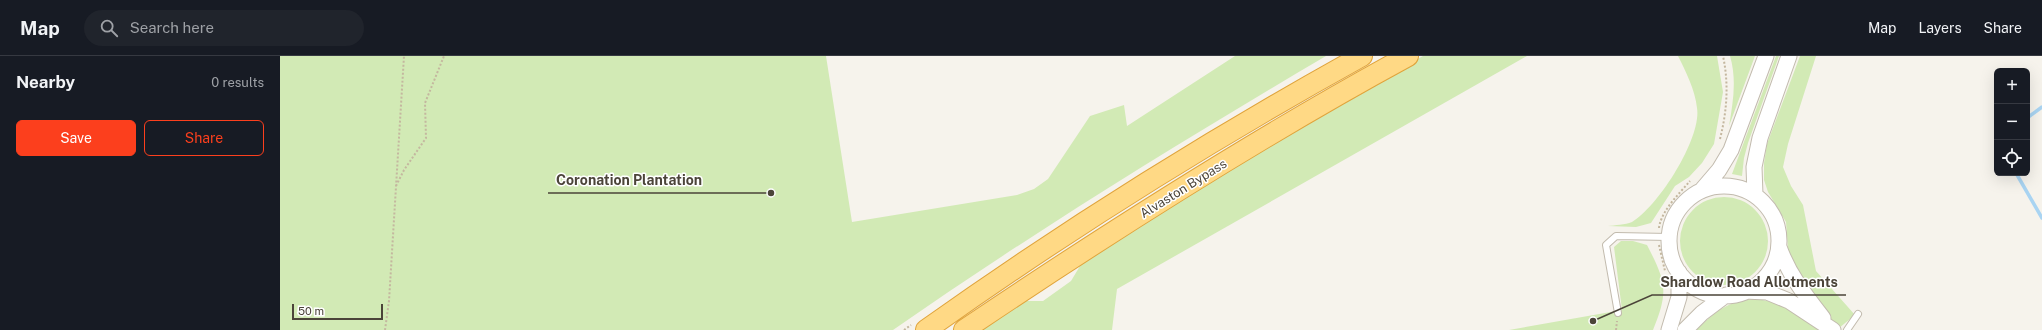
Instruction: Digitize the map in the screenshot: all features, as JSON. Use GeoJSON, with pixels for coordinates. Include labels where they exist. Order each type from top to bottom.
{"type":"FeatureCollection","features":[{"type":"Feature","properties":{"kind":"highway","name":"Alvaston Bypass"},"geometry":{"type":"LineString","coordinates":[[926,330],[1047,247],[1186,159],[1362,56]]}},
{"type":"Feature","properties":{"kind":"highway","name":"Alvaston Bypass"},"geometry":{"type":"LineString","coordinates":[[964,330],[1174,193],[1292,121],[1408,56]]}},
{"type":"Feature","properties":{"kind":"street"},"geometry":{"type":"LineString","coordinates":[[1766,56],[1731,150],[1719,170],[1701,191],[1679,210],[1672,224],[1669,237],[1673,257],[1679,272],[1691,285],[1712,294],[1726,295],[1744,291],[1760,291],[1777,296],[1789,301],[1830,327]]}},
{"type":"Feature","properties":{"kind":"street"},"geometry":{"type":"LineString","coordinates":[[1755,195],[1754,168],[1760,138],[1788,56]]}},
{"type":"Feature","properties":{"kind":"street"},"geometry":{"type":"LineString","coordinates":[[1701,191],[1715,187],[1731,186],[1755,195],[1772,214],[1779,236],[1779,246],[1785,264],[1795,282],[1830,327]]}},
{"type":"Feature","properties":{"kind":"street"},"geometry":{"type":"LineString","coordinates":[[1744,291],[1762,281],[1770,272],[1779,246]]}},
{"type":"Feature","properties":{"kind":"street"},"geometry":{"type":"LineString","coordinates":[[1669,330],[1679,297],[1679,272]]}},
{"type":"Feature","properties":{"kind":"street"},"geometry":{"type":"LineString","coordinates":[[1685,330],[1702,313],[1726,295]]}},
{"type":"Feature","properties":{"kind":"lane"},"geometry":{"type":"LineString","coordinates":[[1618,313],[1606,245],[1612,238],[1621,235],[1669,237]]}},
{"type":"Feature","properties":{"kind":"lane"},"geometry":{"type":"LineString","coordinates":[[1847,330],[1858,314]]}},
{"type":"Feature","properties":{"kind":"path"},"geometry":{"type":"LineString","coordinates":[[385,330],[389,300],[404,56]]}},
{"type":"Feature","properties":{"kind":"path"},"geometry":{"type":"LineString","coordinates":[[395,188],[404,170],[426,138],[425,103],[444,56]]}},
{"type":"Feature","properties":{"kind":"green space"},"geometry":{"type":"Polygon","coordinates":[[[280,56],[826,56],[852,222],[1017,195],[1034,189],[1048,179],[1090,116],[1124,105],[1127,126],[1235,56],[1326,56],[1053,223],[893,330],[280,330],[280,56]]]}},
{"type":"Feature","properties":{"kind":"green space"},"geometry":{"type":"Polygon","coordinates":[[[1423,56],[1527,56],[1117,289],[1112,330],[982,330],[1022,301],[1043,301],[1071,281],[1083,261],[1358,91],[1423,56]]]}},
{"type":"Feature","properties":{"kind":"green space"},"geometry":{"type":"Polygon","coordinates":[[[1678,56],[1717,56],[1723,92],[1714,144],[1702,163],[1689,177],[1675,186],[1651,223],[1636,227],[1608,226],[1632,222],[1654,202],[1676,171],[1693,136],[1697,121],[1696,101],[1690,81],[1678,56]]]}},
{"type":"Feature","properties":{"kind":"green space"},"geometry":{"type":"Polygon","coordinates":[[[1730,56],[1755,56],[1729,126],[1734,82],[1730,56]]]}},
{"type":"Feature","properties":{"kind":"green space"},"geometry":{"type":"Polygon","coordinates":[[[1776,56],[1779,56],[1748,143],[1744,158],[1742,176],[1732,174],[1776,56]]]}},
{"type":"Feature","properties":{"kind":"green space"},"geometry":{"type":"Polygon","coordinates":[[[1800,56],[1816,56],[1788,144],[1783,167],[1791,186],[1803,205],[1816,271],[1855,315],[1839,328],[1805,292],[1788,249],[1786,222],[1768,192],[1764,180],[1764,163],[1767,144],[1800,56]]]}},
{"type":"Feature","properties":{"kind":"green space"},"geometry":{"type":"Polygon","coordinates":[[[1715,197],[1733,197],[1749,204],[1761,216],[1768,232],[1768,250],[1761,266],[1749,278],[1733,285],[1715,285],[1699,278],[1687,266],[1680,250],[1680,232],[1687,216],[1699,204],[1715,197]]]}},
{"type":"Feature","properties":{"kind":"green space"},"geometry":{"type":"Polygon","coordinates":[[[1621,241],[1633,241],[1647,245],[1658,268],[1663,287],[1663,296],[1653,330],[1509,330],[1622,310],[1614,247],[1621,241]]]}},
{"type":"Feature","properties":{"kind":"green space"},"geometry":{"type":"Polygon","coordinates":[[[1756,299],[1765,300],[1790,309],[1818,330],[1696,330],[1716,312],[1723,308],[1737,302],[1756,299]]]}},
{"type":"Feature","properties":{"kind":"waterway"},"geometry":{"type":"LineString","coordinates":[[2030,116],[2042,107]]}},
{"type":"Feature","properties":{"kind":"waterway"},"geometry":{"type":"LineString","coordinates":[[2018,176],[2042,218]]}},
{"type":"Feature","properties":{"kind":"place","name":"Coronation Plantation"},"geometry":{"type":"Point","coordinates":[771,193]}},
{"type":"Feature","properties":{"kind":"place","name":"Shardlow Road Allotments"},"geometry":{"type":"Point","coordinates":[1593,321]}}]}
